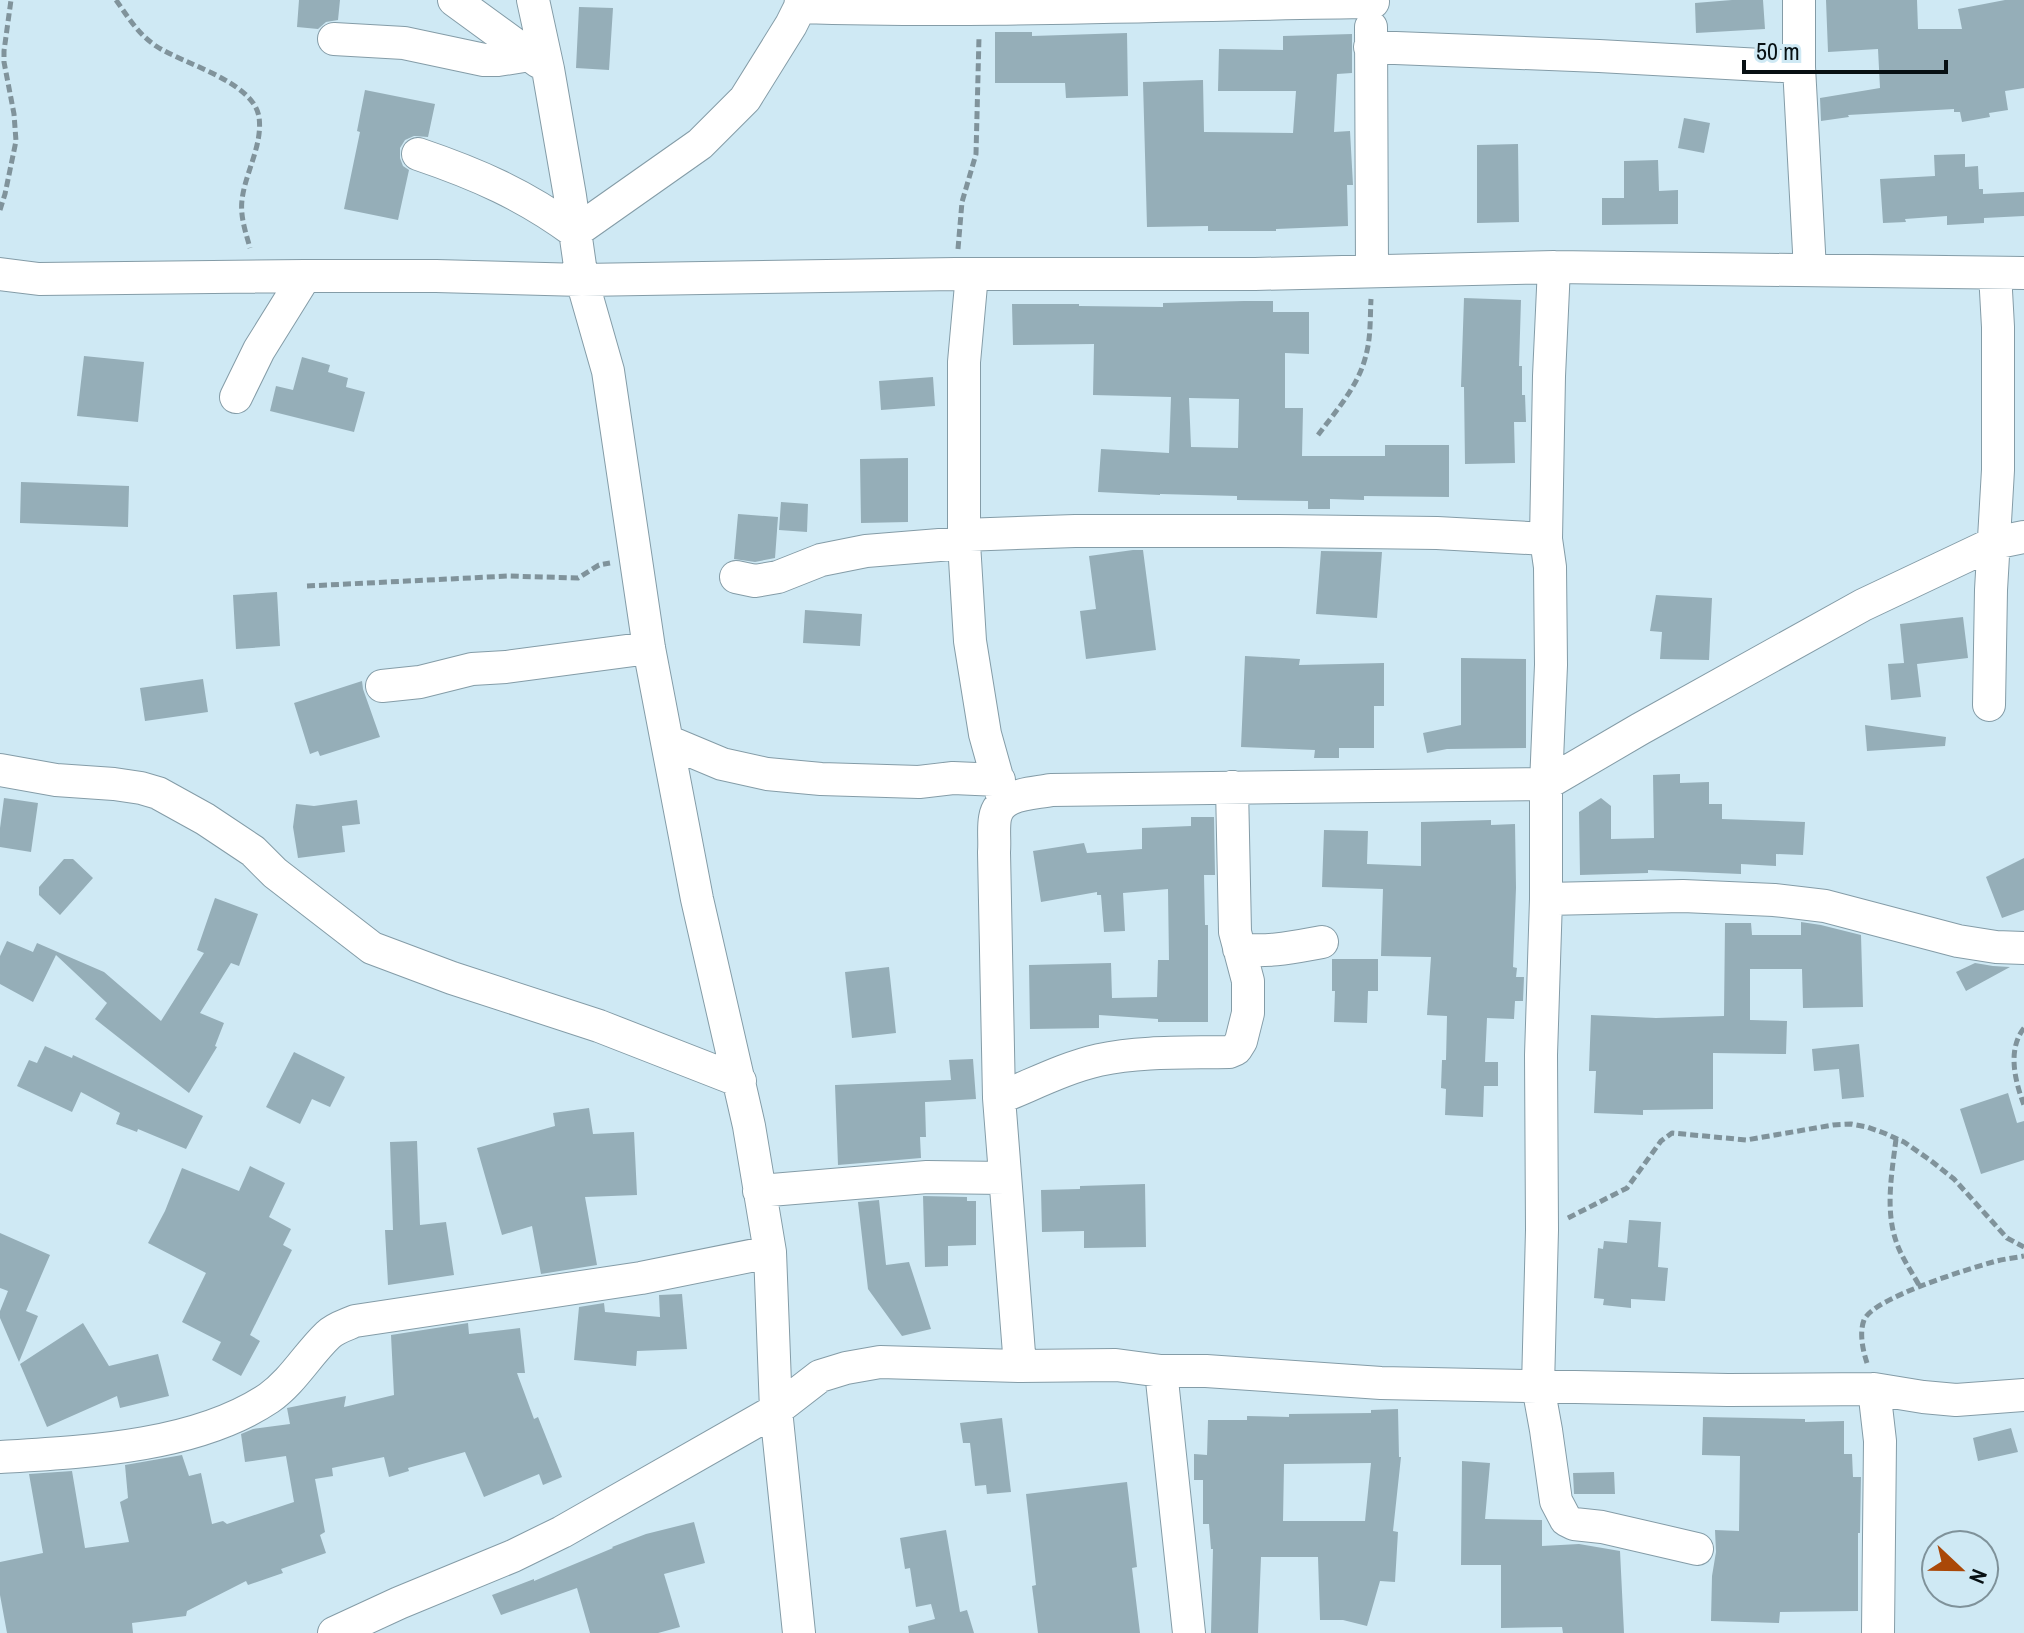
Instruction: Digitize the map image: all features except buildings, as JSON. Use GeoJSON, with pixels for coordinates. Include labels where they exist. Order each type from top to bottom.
{"type":"FeatureCollection","features":[{"type":"Feature","properties":{"kind":"street"},"geometry":{"type":"LineString","coordinates":[[454,0],[539,62]]}},
{"type":"Feature","properties":{"kind":"street"},"geometry":{"type":"LineString","coordinates":[[533,0],[539,62],[575,232],[582,280],[608,371],[649,648],[697,899],[740,1081],[770,1252],[776,1410],[799,1633]]}},
{"type":"Feature","properties":{"kind":"street"},"geometry":{"type":"LineString","coordinates":[[1799,0],[1799,67],[1810,270]]}},
{"type":"Feature","properties":{"kind":"street"},"geometry":{"type":"LineString","coordinates":[[575,232],[700,144],[745,99],[771,61],[800,4],[901,10],[1373,1],[1370,47],[1372,271]]}},
{"type":"Feature","properties":{"kind":"street"},"geometry":{"type":"LineString","coordinates":[[334,39],[404,43],[484,60],[539,62]]}},
{"type":"Feature","properties":{"kind":"street"},"geometry":{"type":"LineString","coordinates":[[1370,47],[1799,67]]}},
{"type":"Feature","properties":{"kind":"street"},"geometry":{"type":"LineString","coordinates":[[418,154],[510,191],[575,232]]}},
{"type":"Feature","properties":{"kind":"street"},"geometry":{"type":"LineString","coordinates":[[0,274],[39,279],[436,276],[582,280],[964,274],[1255,274],[1554,267],[2010,273],[1998,327],[1998,470],[2009,540],[1991,590],[1989,705]]}},
{"type":"Feature","properties":{"kind":"street"},"geometry":{"type":"LineString","coordinates":[[1554,267],[1546,539],[1550,567],[1551,665],[1541,1055],[1542,1230],[1538,1386],[1556,1501],[1566,1520],[1697,1549]]}},
{"type":"Feature","properties":{"kind":"street"},"geometry":{"type":"LineString","coordinates":[[964,274],[964,539],[970,641],[985,734],[1002,791],[995,815],[994,852],[999,1098],[1020,1366]]}},
{"type":"Feature","properties":{"kind":"street"},"geometry":{"type":"LineString","coordinates":[[236,397],[259,350],[305,276]]}},
{"type":"Feature","properties":{"kind":"street"},"geometry":{"type":"LineString","coordinates":[[736,577],[755,581],[778,577],[821,560],[855,553],[964,539],[1075,531],[1437,533],[1546,539]]}},
{"type":"Feature","properties":{"kind":"street"},"geometry":{"type":"LineString","coordinates":[[667,741],[722,764],[767,774],[919,782],[953,778],[1002,791],[1013,798],[1051,790],[1546,784],[1863,605],[2009,540]]}},
{"type":"Feature","properties":{"kind":"street"},"geometry":{"type":"LineString","coordinates":[[382,686],[420,682],[472,669],[649,648]]}},
{"type":"Feature","properties":{"kind":"street"},"geometry":{"type":"LineString","coordinates":[[0,770],[56,780],[114,784],[158,793],[253,851],[275,873],[372,948],[599,1026],[740,1081]]}},
{"type":"Feature","properties":{"kind":"street"},"geometry":{"type":"LineString","coordinates":[[999,1098],[1101,1060],[1233,1051],[1241,1041],[1248,1013],[1248,981],[1235,932],[1232,787]]}},
{"type":"Feature","properties":{"kind":"street"},"geometry":{"type":"LineString","coordinates":[[1546,899],[1683,896],[1774,900],[1825,906],[1958,941],[2024,948]]}},
{"type":"Feature","properties":{"kind":"street"},"geometry":{"type":"LineString","coordinates":[[1239,949],[1273,951],[1322,942]]}},
{"type":"Feature","properties":{"kind":"street"},"geometry":{"type":"LineString","coordinates":[[759,1191],[927,1177],[1005,1178]]}},
{"type":"Feature","properties":{"kind":"street"},"geometry":{"type":"LineString","coordinates":[[0,1457],[97,1450],[180,1436],[241,1414],[280,1388],[330,1333],[355,1321],[641,1278],[770,1252]]}},
{"type":"Feature","properties":{"kind":"street"},"geometry":{"type":"LineString","coordinates":[[347,1630],[562,1532],[776,1410],[820,1376],[870,1363],[1116,1365],[1161,1371],[1206,1371],[1381,1383],[1728,1390],[1874,1389],[1956,1400],[2024,1395]]}},
{"type":"Feature","properties":{"kind":"street"},"geometry":{"type":"LineString","coordinates":[[1161,1371],[1189,1633]]}},
{"type":"Feature","properties":{"kind":"street"},"geometry":{"type":"LineString","coordinates":[[1874,1389],[1881,1472],[1880,1632]]}},
{"type":"Feature","properties":{"kind":"path"},"geometry":{"type":"LineString","coordinates":[[0,210],[16,141],[4,62],[11,0]]}},
{"type":"Feature","properties":{"kind":"path"},"geometry":{"type":"LineString","coordinates":[[116,0],[139,34],[157,47],[241,91],[255,105],[259,135],[242,205],[256,277]]}},
{"type":"Feature","properties":{"kind":"path"},"geometry":{"type":"LineString","coordinates":[[964,274],[962,202],[976,154],[979,8]]}},
{"type":"Feature","properties":{"kind":"path"},"geometry":{"type":"LineString","coordinates":[[1318,435],[1355,383],[1365,361],[1369,341],[1372,271]]}},
{"type":"Feature","properties":{"kind":"path"},"geometry":{"type":"LineString","coordinates":[[307,586],[481,577],[578,578],[599,565],[635,560]]}},
{"type":"Feature","properties":{"kind":"path"},"geometry":{"type":"LineString","coordinates":[[2024,1028],[2018,1037],[2014,1055],[2016,1080],[2024,1105]]}},
{"type":"Feature","properties":{"kind":"path"},"geometry":{"type":"LineString","coordinates":[[1542,1230],[1624,1191],[1661,1141],[1672,1133],[1746,1140],[1851,1124],[1896,1139],[1930,1160],[1954,1179],[2007,1238],[2024,1247]]}},
{"type":"Feature","properties":{"kind":"path"},"geometry":{"type":"LineString","coordinates":[[1896,1139],[1891,1178],[1892,1229],[1897,1245],[1920,1287]]}},
{"type":"Feature","properties":{"kind":"path"},"geometry":{"type":"LineString","coordinates":[[1874,1389],[1862,1340],[1864,1320],[1876,1307],[1920,1287],[1994,1262],[2024,1256]]}}]}
